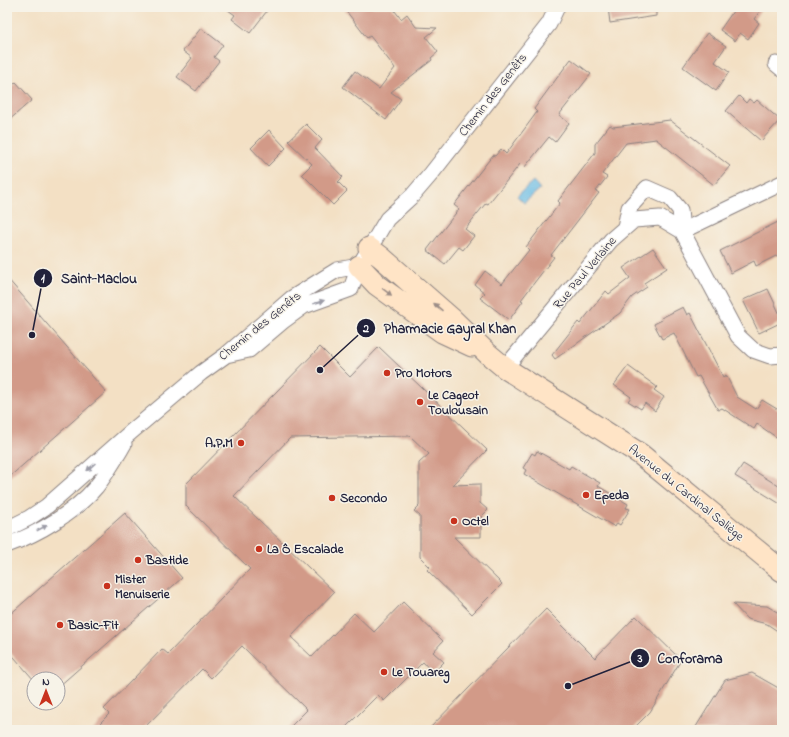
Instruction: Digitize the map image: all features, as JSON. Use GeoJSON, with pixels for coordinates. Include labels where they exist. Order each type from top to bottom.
{"type":"FeatureCollection","features":[{"type":"Feature","properties":{"kind":"main road","name":"Avenue du Cardinal Saliège"},"geometry":{"type":"LineString","coordinates":[[364,257],[382,257],[453,320],[486,353],[505,368],[640,454],[782,571]]}},
{"type":"Feature","properties":{"kind":"street","name":"Chemin des Genêts"},"geometry":{"type":"LineString","coordinates":[[7,529],[48,506],[131,432],[201,373],[226,355],[292,298],[338,270],[364,257],[387,219],[413,195],[431,174],[549,24],[557,7]]}},
{"type":"Feature","properties":{"kind":"street"},"geometry":{"type":"LineString","coordinates":[[682,231],[782,183]]}},
{"type":"Feature","properties":{"kind":"street"},"geometry":{"type":"LineString","coordinates":[[625,227],[629,208],[646,188],[670,198],[680,210],[682,231],[738,336],[753,350],[770,356],[782,355]]}},
{"type":"Feature","properties":{"kind":"street","name":"Rue Paul Verlaine"},"geometry":{"type":"LineString","coordinates":[[505,368],[611,240],[634,220],[660,218],[682,231]]}},
{"type":"Feature","properties":{"kind":"street"},"geometry":{"type":"LineString","coordinates":[[226,355],[249,350],[282,322],[304,306],[328,299],[351,289],[364,257]]}},
{"type":"Feature","properties":{"kind":"street"},"geometry":{"type":"LineString","coordinates":[[7,545],[17,542],[56,521],[95,488],[111,466],[131,432]]}},
{"type":"Feature","properties":{"kind":"water"},"geometry":{"type":"Polygon","coordinates":[[[533,181],[540,189],[524,203],[517,196],[533,181]]]}},
{"type":"Feature","properties":{"kind":"building"},"geometry":{"type":"Polygon","coordinates":[[[224,7],[270,7],[250,33],[232,19],[235,15],[224,7]]]}},
{"type":"Feature","properties":{"kind":"building"},"geometry":{"type":"Polygon","coordinates":[[[343,7],[392,7],[401,19],[407,14],[416,27],[437,28],[426,37],[438,52],[431,58],[432,60],[391,92],[401,99],[386,120],[343,87],[355,71],[379,89],[395,68],[370,36],[367,38],[343,7]]]}},
{"type":"Feature","properties":{"kind":"building"},"geometry":{"type":"Polygon","coordinates":[[[608,7],[656,7],[656,16],[610,23],[608,7]]]}},
{"type":"Feature","properties":{"kind":"building"},"geometry":{"type":"Polygon","coordinates":[[[736,7],[763,7],[754,19],[759,23],[748,39],[740,33],[735,41],[720,30],[736,7]]]}},
{"type":"Feature","properties":{"kind":"building"},"geometry":{"type":"Polygon","coordinates":[[[201,28],[223,45],[214,57],[219,61],[196,91],[177,77],[192,58],[183,51],[201,28]]]}},
{"type":"Feature","properties":{"kind":"building"},"geometry":{"type":"Polygon","coordinates":[[[707,33],[726,46],[715,62],[729,72],[716,91],[683,67],[707,33]]]}},
{"type":"Feature","properties":{"kind":"building"},"geometry":{"type":"Polygon","coordinates":[[[571,59],[591,74],[559,115],[569,123],[555,142],[549,137],[524,168],[520,164],[488,204],[486,203],[465,229],[474,236],[463,250],[459,247],[445,264],[427,250],[459,209],[454,205],[493,155],[495,156],[501,149],[506,154],[537,112],[534,109],[571,59]]]}},
{"type":"Feature","properties":{"kind":"building"},"geometry":{"type":"Polygon","coordinates":[[[16,82],[32,100],[7,122],[7,90],[16,82]]]}},
{"type":"Feature","properties":{"kind":"building"},"geometry":{"type":"Polygon","coordinates":[[[739,96],[746,103],[749,99],[754,103],[757,100],[780,120],[761,141],[726,111],[739,96]]]}},
{"type":"Feature","properties":{"kind":"building"},"geometry":{"type":"Polygon","coordinates":[[[670,120],[730,166],[714,185],[656,139],[626,143],[602,174],[607,177],[596,191],[599,193],[551,255],[554,257],[521,300],[523,301],[509,320],[480,298],[485,293],[475,285],[485,271],[502,284],[529,250],[526,247],[560,203],[558,201],[595,153],[595,144],[610,125],[613,127],[670,120]]]}},
{"type":"Feature","properties":{"kind":"building"},"geometry":{"type":"Polygon","coordinates":[[[306,124],[322,140],[315,148],[343,177],[338,182],[347,191],[333,205],[302,174],[312,164],[288,141],[306,124]]]}},
{"type":"Feature","properties":{"kind":"building"},"geometry":{"type":"Polygon","coordinates":[[[269,130],[286,148],[268,166],[251,148],[269,130]]]}},
{"type":"Feature","properties":{"kind":"building"},"geometry":{"type":"Polygon","coordinates":[[[782,220],[782,253],[756,266],[754,261],[731,273],[720,251],[782,220]]]}},
{"type":"Feature","properties":{"kind":"building"},"geometry":{"type":"Polygon","coordinates":[[[653,248],[667,268],[644,283],[647,287],[632,297],[620,313],[555,359],[552,355],[578,322],[580,324],[606,291],[609,294],[630,278],[623,268],[653,248]]]}},
{"type":"Feature","properties":{"kind":"building"},"geometry":{"type":"Polygon","coordinates":[[[7,278],[106,392],[7,479],[7,278]]]}},
{"type":"Feature","properties":{"kind":"building"},"geometry":{"type":"Polygon","coordinates":[[[768,289],[782,322],[759,333],[743,300],[768,289]]]}},
{"type":"Feature","properties":{"kind":"building"},"geometry":{"type":"Polygon","coordinates":[[[683,307],[687,315],[690,313],[723,377],[726,375],[737,397],[756,409],[762,400],[782,412],[782,428],[776,437],[757,424],[754,429],[722,408],[718,410],[699,376],[696,377],[674,333],[662,339],[654,324],[662,320],[661,318],[683,307]]]}},
{"type":"Feature","properties":{"kind":"building"},"geometry":{"type":"Polygon","coordinates":[[[320,347],[350,377],[379,347],[487,450],[453,485],[480,484],[480,503],[488,510],[481,517],[481,537],[454,537],[502,584],[472,614],[427,570],[430,567],[420,557],[420,516],[414,511],[419,506],[419,463],[429,454],[410,436],[290,438],[234,496],[334,592],[291,637],[312,657],[354,613],[374,632],[403,602],[443,641],[433,652],[444,662],[433,673],[423,662],[384,701],[378,695],[343,730],[287,730],[307,710],[242,646],[211,678],[202,669],[142,730],[93,730],[109,714],[104,709],[162,649],[168,654],[250,569],[186,506],[186,484],[320,347]]]}},
{"type":"Feature","properties":{"kind":"building"},"geometry":{"type":"Polygon","coordinates":[[[628,366],[657,387],[654,390],[664,397],[655,411],[645,403],[641,409],[628,401],[631,397],[614,385],[628,366]]]}},
{"type":"Feature","properties":{"kind":"building","name":"Epeda"},"geometry":{"type":"Polygon","coordinates":[[[537,451],[569,469],[571,466],[600,483],[598,486],[628,504],[626,508],[630,509],[620,525],[617,523],[615,527],[524,474],[526,470],[523,468],[532,453],[535,455],[537,451]]]}},
{"type":"Feature","properties":{"kind":"building"},"geometry":{"type":"Polygon","coordinates":[[[743,464],[782,488],[782,505],[735,476],[743,464]]]}},
{"type":"Feature","properties":{"kind":"building"},"geometry":{"type":"Polygon","coordinates":[[[125,513],[182,578],[66,680],[66,671],[26,671],[7,649],[7,617],[125,513]]]}},
{"type":"Feature","properties":{"kind":"building"},"geometry":{"type":"Polygon","coordinates":[[[733,604],[767,606],[782,615],[782,634],[767,624],[747,619],[733,604]]]}},
{"type":"Feature","properties":{"kind":"building"},"geometry":{"type":"Polygon","coordinates":[[[546,609],[595,658],[636,616],[681,660],[650,712],[632,730],[428,730],[546,609]]]}},
{"type":"Feature","properties":{"kind":"building"},"geometry":{"type":"Polygon","coordinates":[[[752,673],[782,690],[782,730],[694,730],[725,680],[752,673]]]}},
{"type":"Feature","properties":{"kind":"place","name":"Saint-Maclou"},"geometry":{"type":"Point","coordinates":[32,335]}},
{"type":"Feature","properties":{"kind":"place","name":"Pharmacie Gayral Khan"},"geometry":{"type":"Point","coordinates":[320,370]}},
{"type":"Feature","properties":{"kind":"place","name":"Pro Motors"},"geometry":{"type":"Point","coordinates":[387,373]}},
{"type":"Feature","properties":{"kind":"place","name":"Le Cageot Toulousain"},"geometry":{"type":"Point","coordinates":[420,402]}},
{"type":"Feature","properties":{"kind":"place","name":"A.P.M"},"geometry":{"type":"Point","coordinates":[241,443]}},
{"type":"Feature","properties":{"kind":"place","name":"Epeda"},"geometry":{"type":"Point","coordinates":[586,495]}},
{"type":"Feature","properties":{"kind":"place","name":"Secondo"},"geometry":{"type":"Point","coordinates":[332,498]}},
{"type":"Feature","properties":{"kind":"place","name":"Octel"},"geometry":{"type":"Point","coordinates":[454,521]}},
{"type":"Feature","properties":{"kind":"place","name":"La Ô Escalade"},"geometry":{"type":"Point","coordinates":[259,549]}},
{"type":"Feature","properties":{"kind":"place","name":"Bastide"},"geometry":{"type":"Point","coordinates":[138,560]}},
{"type":"Feature","properties":{"kind":"place","name":"Mister Menuiserie"},"geometry":{"type":"Point","coordinates":[107,586]}},
{"type":"Feature","properties":{"kind":"place","name":"Basic-Fit"},"geometry":{"type":"Point","coordinates":[60,625]}},
{"type":"Feature","properties":{"kind":"place","name":"Le Touareg"},"geometry":{"type":"Point","coordinates":[384,672]}},
{"type":"Feature","properties":{"kind":"place","name":"Conforama"},"geometry":{"type":"Point","coordinates":[568,686]}}]}
